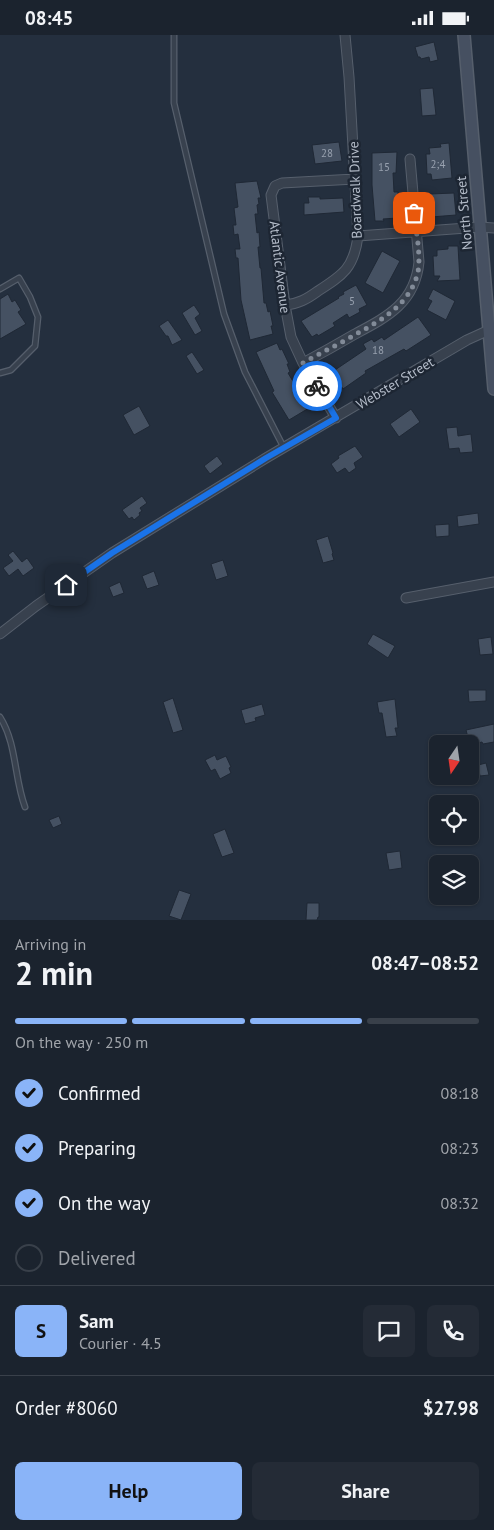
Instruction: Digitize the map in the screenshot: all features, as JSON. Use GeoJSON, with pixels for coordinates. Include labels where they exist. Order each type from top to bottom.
{"type":"FeatureCollection","features":[{"type":"Feature","properties":{"kind":"main road","name":"North Street"},"geometry":{"type":"LineString","coordinates":[[464,35],[494,389]]}},
{"type":"Feature","properties":{"kind":"street","name":"Boardwalk Drive"},"geometry":{"type":"LineString","coordinates":[[285,305],[301,302],[338,278],[352,261],[356,251],[358,237],[345,35]]}},
{"type":"Feature","properties":{"kind":"street"},"geometry":{"type":"LineString","coordinates":[[303,363],[386,317],[398,307],[412,287],[419,262],[410,159]]}},
{"type":"Feature","properties":{"kind":"street","name":"Atlantic Avenue"},"geometry":{"type":"LineString","coordinates":[[336,418],[303,363],[291,337],[271,198],[273,189],[282,183],[355,179]]}},
{"type":"Feature","properties":{"kind":"street"},"geometry":{"type":"LineString","coordinates":[[358,237],[480,227],[494,228]]}},
{"type":"Feature","properties":{"kind":"street","name":"Webster Street"},"geometry":{"type":"LineString","coordinates":[[0,634],[36,606],[112,553],[466,340],[489,330]]}},
{"type":"Feature","properties":{"kind":"street"},"geometry":{"type":"LineString","coordinates":[[406,598],[494,582]]}},
{"type":"Feature","properties":{"kind":"lane"},"geometry":{"type":"LineString","coordinates":[[174,35],[174,103],[224,314],[245,372],[284,448]]}},
{"type":"Feature","properties":{"kind":"lane"},"geometry":{"type":"LineString","coordinates":[[0,289],[19,278],[30,297],[38,317],[35,346],[11,370],[0,373]]}},
{"type":"Feature","properties":{"kind":"lane"},"geometry":{"type":"LineString","coordinates":[[0,717],[8,730],[19,793],[25,807]]}},
{"type":"Feature","properties":{"kind":"building"},"geometry":{"type":"Polygon","coordinates":[[[434,42],[438,60],[430,62],[429,57],[421,59],[418,57],[415,47],[434,42]]]}},
{"type":"Feature","properties":{"kind":"building"},"geometry":{"type":"Polygon","coordinates":[[[433,88],[436,115],[422,116],[420,89],[433,88]]]}},
{"type":"Feature","properties":{"kind":"building"},"geometry":{"type":"Polygon","coordinates":[[[339,142],[342,161],[315,164],[312,145],[339,142]]]}},
{"type":"Feature","properties":{"kind":"building"},"geometry":{"type":"Polygon","coordinates":[[[449,143],[452,178],[432,180],[431,174],[427,174],[426,154],[430,154],[429,148],[441,147],[440,144],[449,143]]]}},
{"type":"Feature","properties":{"kind":"building"},"geometry":{"type":"Polygon","coordinates":[[[397,152],[396,173],[393,173],[394,192],[398,192],[399,212],[397,212],[397,218],[375,221],[372,153],[397,152]]]}},
{"type":"Feature","properties":{"kind":"building"},"geometry":{"type":"Polygon","coordinates":[[[257,181],[261,198],[258,198],[258,214],[255,214],[257,233],[259,232],[260,268],[264,303],[266,303],[268,312],[270,311],[273,334],[250,340],[241,300],[238,258],[236,258],[235,249],[240,249],[238,234],[234,235],[233,225],[236,225],[234,208],[238,207],[235,183],[257,181]]]}},
{"type":"Feature","properties":{"kind":"building"},"geometry":{"type":"Polygon","coordinates":[[[454,193],[456,215],[431,217],[430,194],[454,193]]]}},
{"type":"Feature","properties":{"kind":"building"},"geometry":{"type":"Polygon","coordinates":[[[308,197],[320,197],[320,199],[343,198],[344,212],[304,215],[304,203],[309,203],[308,197]]]}},
{"type":"Feature","properties":{"kind":"building"},"geometry":{"type":"Polygon","coordinates":[[[448,246],[458,246],[460,280],[437,281],[440,276],[434,276],[433,256],[437,256],[437,250],[448,249],[448,246]]]}},
{"type":"Feature","properties":{"kind":"building"},"geometry":{"type":"Polygon","coordinates":[[[382,251],[400,261],[383,293],[365,283],[382,251]]]}},
{"type":"Feature","properties":{"kind":"building"},"geometry":{"type":"Polygon","coordinates":[[[356,285],[367,305],[359,309],[360,312],[349,318],[347,314],[333,323],[335,326],[318,336],[317,334],[312,337],[301,321],[339,298],[344,294],[343,292],[356,285]]]}},
{"type":"Feature","properties":{"kind":"building"},"geometry":{"type":"Polygon","coordinates":[[[433,289],[455,301],[446,320],[427,310],[432,301],[428,299],[433,289]]]}},
{"type":"Feature","properties":{"kind":"building"},"geometry":{"type":"Polygon","coordinates":[[[8,294],[12,302],[15,300],[21,310],[18,312],[26,324],[0,339],[0,299],[8,294]]]}},
{"type":"Feature","properties":{"kind":"building"},"geometry":{"type":"Polygon","coordinates":[[[194,305],[200,314],[195,318],[202,331],[195,335],[182,313],[194,305]]]}},
{"type":"Feature","properties":{"kind":"building"},"geometry":{"type":"Polygon","coordinates":[[[418,317],[431,335],[406,351],[404,349],[365,371],[366,373],[343,389],[332,372],[366,349],[363,344],[372,339],[374,342],[382,337],[384,340],[418,317]]]}},
{"type":"Feature","properties":{"kind":"building"},"geometry":{"type":"Polygon","coordinates":[[[168,320],[182,340],[172,345],[168,336],[159,326],[168,320]]]}},
{"type":"Feature","properties":{"kind":"building"},"geometry":{"type":"Polygon","coordinates":[[[277,343],[289,364],[287,364],[290,372],[288,373],[297,388],[299,387],[307,399],[305,400],[309,408],[289,420],[272,392],[274,391],[256,352],[277,343]]]}},
{"type":"Feature","properties":{"kind":"building"},"geometry":{"type":"Polygon","coordinates":[[[192,352],[204,370],[197,374],[186,356],[192,352]]]}},
{"type":"Feature","properties":{"kind":"building"},"geometry":{"type":"Polygon","coordinates":[[[139,406],[150,426],[134,435],[123,415],[139,406]]]}},
{"type":"Feature","properties":{"kind":"building"},"geometry":{"type":"Polygon","coordinates":[[[411,409],[420,422],[399,437],[390,424],[411,409]]]}},
{"type":"Feature","properties":{"kind":"building"},"geometry":{"type":"Polygon","coordinates":[[[457,427],[458,436],[471,434],[473,452],[460,453],[459,448],[449,449],[446,428],[457,427]]]}},
{"type":"Feature","properties":{"kind":"building"},"geometry":{"type":"Polygon","coordinates":[[[355,446],[363,457],[354,463],[356,468],[349,473],[345,468],[337,473],[331,464],[339,458],[338,456],[355,446]]]}},
{"type":"Feature","properties":{"kind":"building"},"geometry":{"type":"Polygon","coordinates":[[[217,456],[223,464],[210,474],[204,466],[217,456]]]}},
{"type":"Feature","properties":{"kind":"building"},"geometry":{"type":"Polygon","coordinates":[[[142,496],[147,503],[140,508],[142,511],[139,513],[140,515],[134,520],[132,517],[129,519],[122,510],[142,496]]]}},
{"type":"Feature","properties":{"kind":"building"},"geometry":{"type":"Polygon","coordinates":[[[478,513],[479,524],[458,527],[457,516],[478,513]]]}},
{"type":"Feature","properties":{"kind":"building"},"geometry":{"type":"Polygon","coordinates":[[[449,524],[449,536],[436,537],[435,525],[449,524]]]}},
{"type":"Feature","properties":{"kind":"building"},"geometry":{"type":"Polygon","coordinates":[[[328,536],[334,560],[323,563],[316,540],[328,536]]]}},
{"type":"Feature","properties":{"kind":"building"},"geometry":{"type":"Polygon","coordinates":[[[13,551],[22,562],[27,558],[34,568],[23,576],[18,569],[9,576],[3,568],[13,561],[8,555],[13,551]]]}},
{"type":"Feature","properties":{"kind":"building"},"geometry":{"type":"Polygon","coordinates":[[[223,560],[228,576],[216,580],[211,564],[223,560]]]}},
{"type":"Feature","properties":{"kind":"building"},"geometry":{"type":"Polygon","coordinates":[[[154,571],[159,585],[147,589],[142,576],[154,571]]]}},
{"type":"Feature","properties":{"kind":"building"},"geometry":{"type":"Polygon","coordinates":[[[120,582],[124,593],[113,597],[109,587],[120,582]]]}},
{"type":"Feature","properties":{"kind":"building"},"geometry":{"type":"Polygon","coordinates":[[[373,634],[395,646],[388,658],[367,644],[373,634]]]}},
{"type":"Feature","properties":{"kind":"building"},"geometry":{"type":"Polygon","coordinates":[[[491,637],[493,654],[480,655],[478,639],[491,637]]]}},
{"type":"Feature","properties":{"kind":"building"},"geometry":{"type":"Polygon","coordinates":[[[468,690],[486,690],[486,701],[469,702],[468,690]]]}},
{"type":"Feature","properties":{"kind":"building"},"geometry":{"type":"Polygon","coordinates":[[[173,698],[183,730],[173,733],[163,702],[173,698]]]}},
{"type":"Feature","properties":{"kind":"building"},"geometry":{"type":"Polygon","coordinates":[[[395,699],[398,728],[395,728],[397,736],[386,737],[382,713],[379,713],[377,702],[395,699]]]}},
{"type":"Feature","properties":{"kind":"building"},"geometry":{"type":"Polygon","coordinates":[[[262,704],[265,715],[255,718],[256,721],[245,724],[241,710],[262,704]]]}},
{"type":"Feature","properties":{"kind":"building"},"geometry":{"type":"Polygon","coordinates":[[[494,724],[494,742],[479,743],[479,735],[467,735],[466,730],[494,724]]]}},
{"type":"Feature","properties":{"kind":"building"},"geometry":{"type":"Polygon","coordinates":[[[215,755],[217,760],[226,756],[231,767],[229,768],[231,773],[220,779],[215,769],[211,771],[205,760],[215,755]]]}},
{"type":"Feature","properties":{"kind":"building"},"geometry":{"type":"Polygon","coordinates":[[[486,763],[489,775],[480,776],[479,765],[486,763]]]}},
{"type":"Feature","properties":{"kind":"building"},"geometry":{"type":"Polygon","coordinates":[[[59,816],[62,824],[53,828],[49,820],[59,816]]]}},
{"type":"Feature","properties":{"kind":"building"},"geometry":{"type":"Polygon","coordinates":[[[225,829],[234,853],[222,857],[213,834],[225,829]]]}},
{"type":"Feature","properties":{"kind":"building"},"geometry":{"type":"Polygon","coordinates":[[[400,851],[402,868],[389,870],[386,853],[400,851]]]}},
{"type":"Feature","properties":{"kind":"building"},"geometry":{"type":"Polygon","coordinates":[[[179,890],[191,894],[181,920],[169,916],[179,890]]]}},
{"type":"Feature","properties":{"kind":"building"},"geometry":{"type":"Polygon","coordinates":[[[307,903],[319,903],[319,917],[317,920],[306,920],[307,903]]]}},
{"type":"Feature","properties":{"kind":"way so far"},"geometry":{"type":"LineString","coordinates":[[317,386],[303,363],[386,317],[398,307],[412,287],[419,262],[414,213]]}},
{"type":"Feature","properties":{"kind":"route"},"geometry":{"type":"LineString","coordinates":[[66,585],[112,553],[266,458],[336,418],[317,386]]}}]}
